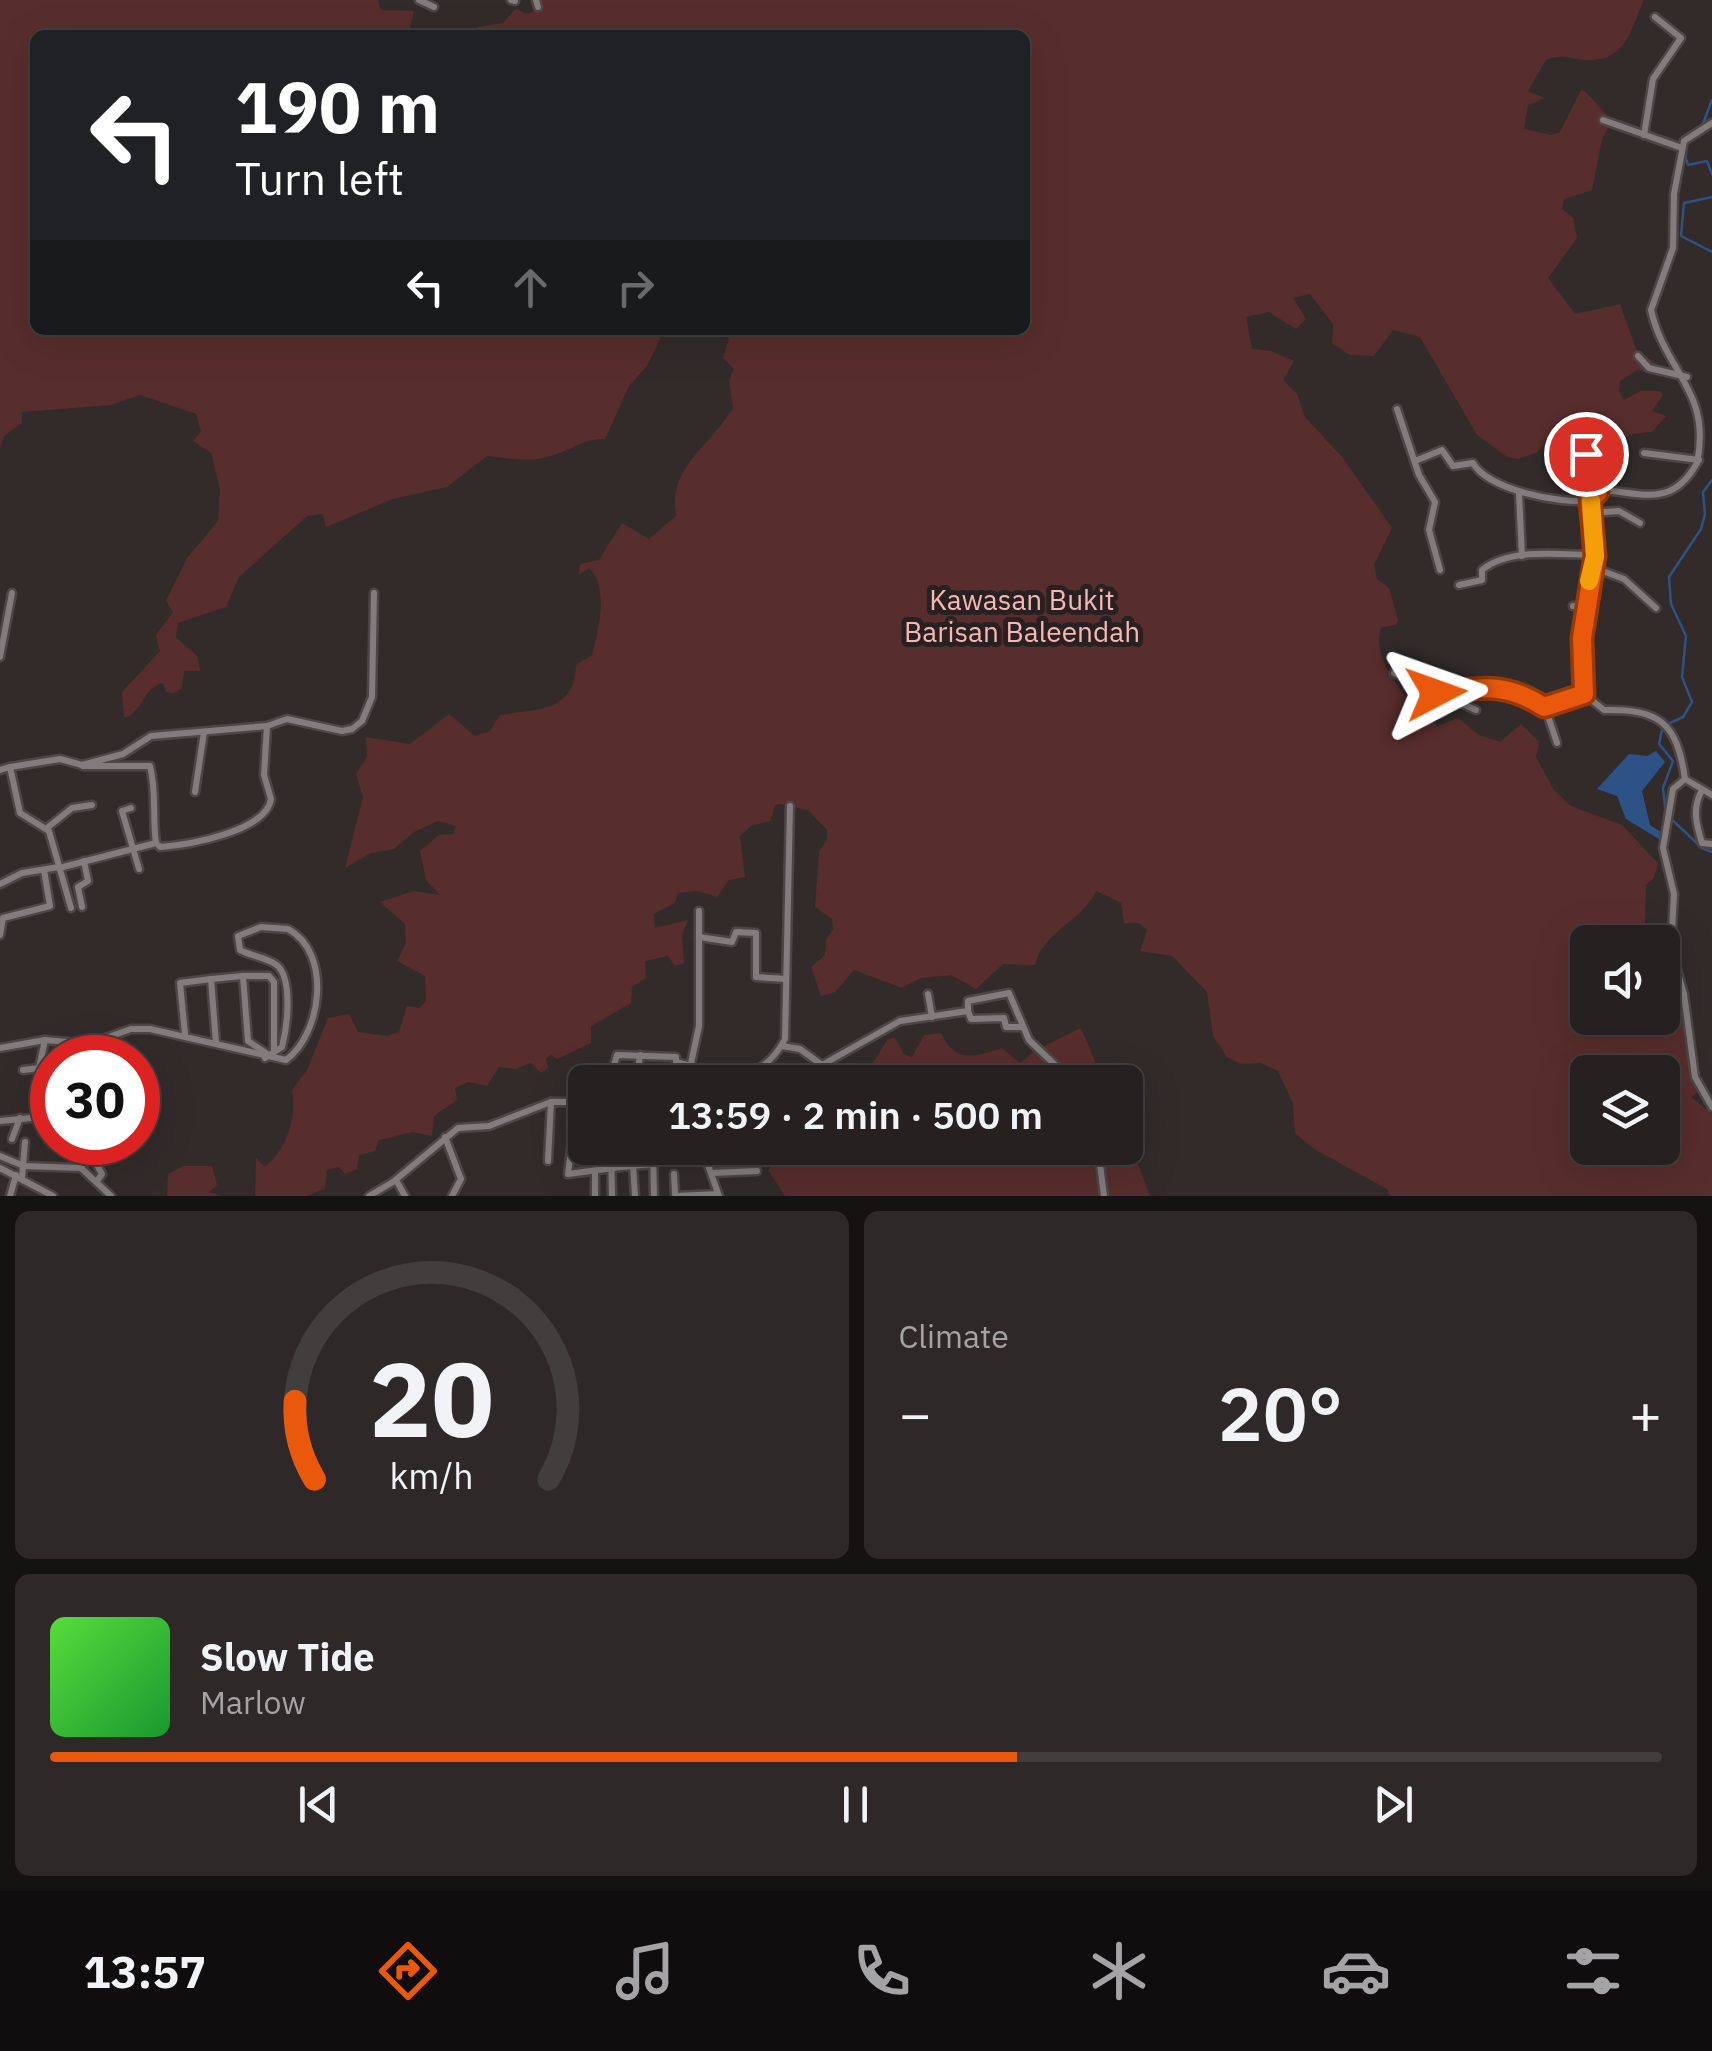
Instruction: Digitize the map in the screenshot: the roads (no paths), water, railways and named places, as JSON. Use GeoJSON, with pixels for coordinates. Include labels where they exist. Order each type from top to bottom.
{"type":"FeatureCollection","features":[{"type":"Feature","properties":{"kind":"street"},"geometry":{"type":"LineString","coordinates":[[419,0],[434,7]]}},
{"type":"Feature","properties":{"kind":"street"},"geometry":{"type":"LineString","coordinates":[[1644,135],[1653,80],[1681,38],[1655,17]]}},
{"type":"Feature","properties":{"kind":"street"},"geometry":{"type":"LineString","coordinates":[[1603,120],[1682,148]]}},
{"type":"Feature","properties":{"kind":"street"},"geometry":{"type":"LineString","coordinates":[[1706,399],[1688,377],[1651,310],[1673,248],[1674,194],[1682,148],[1712,122]]}},
{"type":"Feature","properties":{"kind":"street"},"geometry":{"type":"LineString","coordinates":[[1638,356],[1649,368],[1688,377]]}},
{"type":"Feature","properties":{"kind":"street"},"geometry":{"type":"LineString","coordinates":[[1396,409],[1435,502],[1429,530],[1440,570]]}},
{"type":"Feature","properties":{"kind":"street"},"geometry":{"type":"LineString","coordinates":[[1415,461],[1442,450],[1453,466],[1473,463],[1479,473],[1519,492],[1557,501],[1590,500],[1598,492],[1608,490],[1624,496],[1670,491],[1687,480],[1699,460],[1710,425]]}},
{"type":"Feature","properties":{"kind":"street"},"geometry":{"type":"LineString","coordinates":[[1586,454],[1585,475],[1598,492]]}},
{"type":"Feature","properties":{"kind":"street"},"geometry":{"type":"LineString","coordinates":[[1644,454],[1699,460]]}},
{"type":"Feature","properties":{"kind":"street"},"geometry":{"type":"LineString","coordinates":[[1519,492],[1522,556]]}},
{"type":"Feature","properties":{"kind":"street"},"geometry":{"type":"LineString","coordinates":[[1590,500],[1595,556],[1582,638],[1584,694],[1604,710],[1636,708],[1665,724],[1681,755],[1685,779],[1712,795]]}},
{"type":"Feature","properties":{"kind":"street"},"geometry":{"type":"LineString","coordinates":[[1592,513],[1620,511],[1640,523]]}},
{"type":"Feature","properties":{"kind":"street"},"geometry":{"type":"LineString","coordinates":[[1459,585],[1482,580],[1482,570],[1491,564],[1522,556],[1595,556]]}},
{"type":"Feature","properties":{"kind":"street"},"geometry":{"type":"LineString","coordinates":[[1592,567],[1624,579],[1656,608]]}},
{"type":"Feature","properties":{"kind":"street"},"geometry":{"type":"LineString","coordinates":[[0,658],[12,593]]}},
{"type":"Feature","properties":{"kind":"street"},"geometry":{"type":"LineString","coordinates":[[82,765],[123,754],[150,736],[267,726],[293,718],[348,731],[362,720],[372,697],[376,669],[374,593]]}},
{"type":"Feature","properties":{"kind":"street"},"geometry":{"type":"LineString","coordinates":[[1573,606],[1589,608]]}},
{"type":"Feature","properties":{"kind":"street"},"geometry":{"type":"LineString","coordinates":[[1394,673],[1476,710]]}},
{"type":"Feature","properties":{"kind":"street"},"geometry":{"type":"LineString","coordinates":[[1441,694],[1456,687],[1508,687],[1544,707],[1557,743]]}},
{"type":"Feature","properties":{"kind":"street"},"geometry":{"type":"LineString","coordinates":[[1544,707],[1584,694]]}},
{"type":"Feature","properties":{"kind":"street"},"geometry":{"type":"LineString","coordinates":[[0,770],[60,759],[82,765],[150,766],[156,843],[160,847],[195,844],[220,836],[270,807],[264,774],[267,726]]}},
{"type":"Feature","properties":{"kind":"street"},"geometry":{"type":"LineString","coordinates":[[195,792],[204,732]]}},
{"type":"Feature","properties":{"kind":"street"},"geometry":{"type":"LineString","coordinates":[[10,767],[20,814],[47,828],[72,908]]}},
{"type":"Feature","properties":{"kind":"street"},"geometry":{"type":"LineString","coordinates":[[1685,779],[1670,792],[1670,822],[1663,848],[1674,894],[1672,950],[1684,994],[1695,1077],[1712,1107]]}},
{"type":"Feature","properties":{"kind":"street"},"geometry":{"type":"LineString","coordinates":[[1702,790],[1694,808],[1702,843],[1712,844]]}},
{"type":"Feature","properties":{"kind":"street"},"geometry":{"type":"LineString","coordinates":[[47,828],[72,808],[92,805]]}},
{"type":"Feature","properties":{"kind":"street"},"geometry":{"type":"LineString","coordinates":[[761,1065],[782,1046],[787,1026],[790,806]]}},
{"type":"Feature","properties":{"kind":"street"},"geometry":{"type":"LineString","coordinates":[[131,808],[122,811],[139,870]]}},
{"type":"Feature","properties":{"kind":"street"},"geometry":{"type":"LineString","coordinates":[[0,884],[156,843]]}},
{"type":"Feature","properties":{"kind":"street"},"geometry":{"type":"LineString","coordinates":[[82,906],[78,885],[88,881],[84,860]]}},
{"type":"Feature","properties":{"kind":"street"},"geometry":{"type":"LineString","coordinates":[[0,935],[4,918],[50,906],[44,870]]}},
{"type":"Feature","properties":{"kind":"street"},"geometry":{"type":"LineString","coordinates":[[691,1065],[699,1026],[699,911]]}},
{"type":"Feature","properties":{"kind":"street"},"geometry":{"type":"LineString","coordinates":[[114,1035],[131,1029],[185,1034],[286,1060],[298,1052],[309,1033],[316,1008],[306,946],[288,929],[261,927],[241,933],[237,940],[240,950],[274,964],[284,978],[285,1037],[282,1048],[268,1054]]}},
{"type":"Feature","properties":{"kind":"street"},"geometry":{"type":"LineString","coordinates":[[699,937],[732,942],[736,932],[756,933],[756,978],[786,979]]}},
{"type":"Feature","properties":{"kind":"street"},"geometry":{"type":"LineString","coordinates":[[243,976],[248,1041],[268,1054]]}},
{"type":"Feature","properties":{"kind":"street"},"geometry":{"type":"LineString","coordinates":[[185,1034],[180,983],[268,976],[274,982],[268,1054]]}},
{"type":"Feature","properties":{"kind":"street"},"geometry":{"type":"LineString","coordinates":[[211,979],[216,1043]]}},
{"type":"Feature","properties":{"kind":"street"},"geometry":{"type":"LineString","coordinates":[[1022,1027],[1006,1027],[1004,1018],[971,1019],[968,1000],[1008,993],[1029,1040],[1055,1065]]}},
{"type":"Feature","properties":{"kind":"street"},"geometry":{"type":"LineString","coordinates":[[928,994],[932,1017]]}},
{"type":"Feature","properties":{"kind":"street"},"geometry":{"type":"LineString","coordinates":[[782,1046],[800,1049],[822,1066],[900,1022],[968,1011]]}},
{"type":"Feature","properties":{"kind":"street"},"geometry":{"type":"LineString","coordinates":[[0,1048],[30,1043]]}},
{"type":"Feature","properties":{"kind":"street"},"geometry":{"type":"LineString","coordinates":[[614,1065],[617,1055],[640,1055],[676,1057],[679,1065]]}},
{"type":"Feature","properties":{"kind":"street"},"geometry":{"type":"LineString","coordinates":[[639,1065],[640,1055]]}},
{"type":"Feature","properties":{"kind":"street"},"geometry":{"type":"LineString","coordinates":[[23,1070],[30,1069]]}},
{"type":"Feature","properties":{"kind":"street"},"geometry":{"type":"LineString","coordinates":[[548,1160],[552,1102]]}},
{"type":"Feature","properties":{"kind":"street"},"geometry":{"type":"LineString","coordinates":[[369,1196],[396,1180],[463,1126],[489,1126],[552,1102],[568,1102]]}},
{"type":"Feature","properties":{"kind":"street"},"geometry":{"type":"LineString","coordinates":[[0,1121],[30,1117]]}},
{"type":"Feature","properties":{"kind":"street"},"geometry":{"type":"LineString","coordinates":[[12,1139],[20,1118]]}},
{"type":"Feature","properties":{"kind":"street"},"geometry":{"type":"LineString","coordinates":[[445,1138],[461,1179],[452,1196]]}},
{"type":"Feature","properties":{"kind":"street"},"geometry":{"type":"LineString","coordinates":[[10,1196],[24,1166],[24,1142]]}},
{"type":"Feature","properties":{"kind":"street"},"geometry":{"type":"LineString","coordinates":[[0,1156],[24,1166],[81,1168],[110,1196]]}},
{"type":"Feature","properties":{"kind":"street"},"geometry":{"type":"LineString","coordinates":[[97,1181],[102,1174],[99,1165]]}},
{"type":"Feature","properties":{"kind":"street"},"geometry":{"type":"LineString","coordinates":[[568,1165],[567,1172],[633,1165],[634,1196]]}},
{"type":"Feature","properties":{"kind":"street"},"geometry":{"type":"LineString","coordinates":[[610,1165],[612,1196]]}},
{"type":"Feature","properties":{"kind":"street"},"geometry":{"type":"LineString","coordinates":[[652,1165],[654,1196]]}},
{"type":"Feature","properties":{"kind":"street"},"geometry":{"type":"LineString","coordinates":[[674,1174],[675,1194],[719,1195],[709,1165]]}},
{"type":"Feature","properties":{"kind":"street"},"geometry":{"type":"LineString","coordinates":[[1100,1165],[1104,1196]]}},
{"type":"Feature","properties":{"kind":"street"},"geometry":{"type":"LineString","coordinates":[[0,1168],[53,1196]]}},
{"type":"Feature","properties":{"kind":"street"},"geometry":{"type":"LineString","coordinates":[[595,1171],[595,1196]]}},
{"type":"Feature","properties":{"kind":"street"},"geometry":{"type":"LineString","coordinates":[[712,1173],[756,1171]]}},
{"type":"Feature","properties":{"kind":"street"},"geometry":{"type":"LineString","coordinates":[[396,1180],[405,1196]]}},
{"type":"Feature","properties":{"kind":"water"},"geometry":{"type":"Polygon","coordinates":[[[1656,751],[1665,762],[1642,791],[1650,825],[1661,832],[1659,839],[1626,819],[1617,796],[1597,789],[1629,754],[1647,756],[1656,751]]]}},
{"type":"Feature","properties":{"kind":"waterway"},"geometry":{"type":"LineString","coordinates":[[1702,126],[1712,100]]}},
{"type":"Feature","properties":{"kind":"waterway"},"geometry":{"type":"LineString","coordinates":[[1684,152],[1688,165],[1707,161],[1712,174]]}},
{"type":"Feature","properties":{"kind":"waterway"},"geometry":{"type":"LineString","coordinates":[[1712,197],[1684,203],[1681,236],[1712,252]]}},
{"type":"Feature","properties":{"kind":"waterway"},"geometry":{"type":"LineString","coordinates":[[1668,724],[1683,717],[1692,702],[1682,677],[1686,636],[1671,604],[1669,577],[1701,529],[1705,514],[1703,492],[1712,480]]}},
{"type":"Feature","properties":{"kind":"waterway"},"geometry":{"type":"LineString","coordinates":[[1662,730],[1659,744],[1673,761],[1663,788],[1666,814],[1702,848],[1712,852]]}},
{"type":"Feature","properties":{"kind":"park label","name":"Kawasan Bukit Barisan Baleendah"},"geometry":{"type":"Point","coordinates":[1022,615]}}]}
